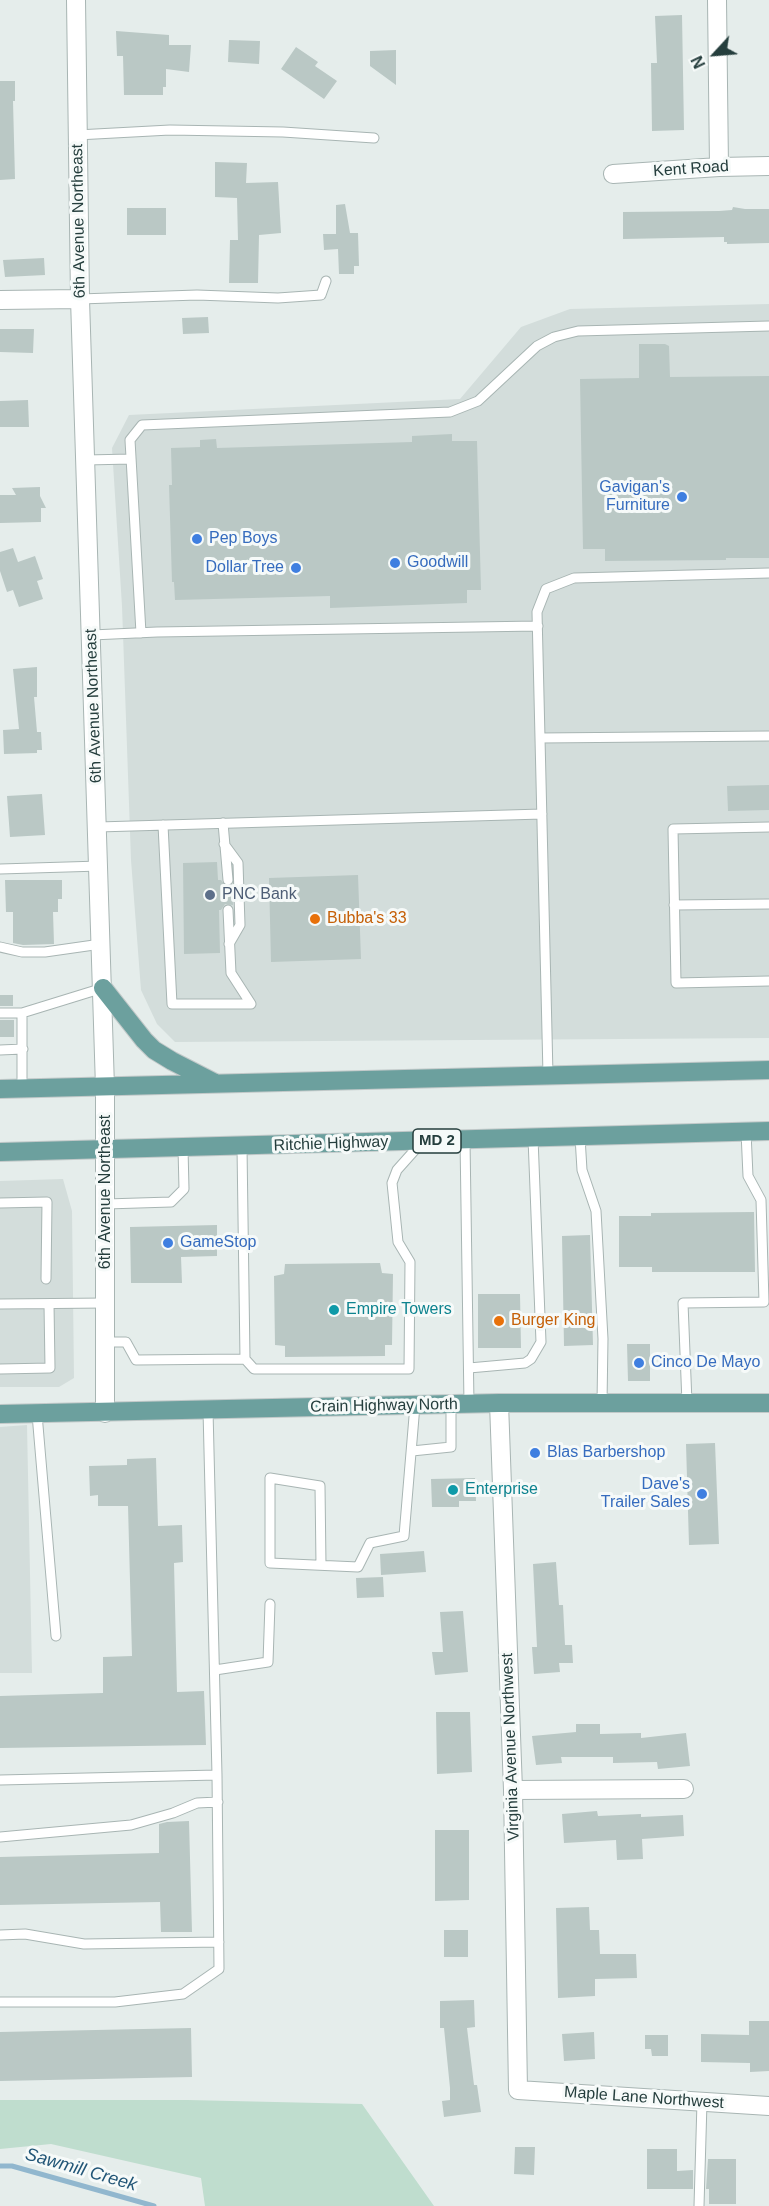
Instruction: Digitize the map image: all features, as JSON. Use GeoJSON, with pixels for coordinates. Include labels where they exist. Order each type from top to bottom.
{"type":"FeatureCollection","features":[{"type":"Feature","properties":{"kind":"main road"},"geometry":{"type":"LineString","coordinates":[[103,988],[154,1050],[217,1084]]}},
{"type":"Feature","properties":{"kind":"main road"},"geometry":{"type":"LineString","coordinates":[[0,1089],[769,1070]]}},
{"type":"Feature","properties":{"kind":"main road","name":"Ritchie Highway"},"geometry":{"type":"LineString","coordinates":[[0,1152],[183,1149],[769,1131]]}},
{"type":"Feature","properties":{"kind":"main road","name":"Crain Highway North"},"geometry":{"type":"LineString","coordinates":[[0,1414],[500,1403],[769,1403]]}},
{"type":"Feature","properties":{"kind":"street","name":"6th Avenue Northeast"},"geometry":{"type":"LineString","coordinates":[[76,0],[80,299],[103,988],[106,1151],[105,1413]]}},
{"type":"Feature","properties":{"kind":"street"},"geometry":{"type":"LineString","coordinates":[[717,0],[719,166]]}},
{"type":"Feature","properties":{"kind":"street","name":"Kent Road"},"geometry":{"type":"LineString","coordinates":[[613,174],[719,166],[769,166]]}},
{"type":"Feature","properties":{"kind":"street"},"geometry":{"type":"LineString","coordinates":[[0,300],[80,299]]}},
{"type":"Feature","properties":{"kind":"street","name":"Virginia Avenue Northwest"},"geometry":{"type":"LineString","coordinates":[[500,1403],[513,1790],[518,2090]]}},
{"type":"Feature","properties":{"kind":"street"},"geometry":{"type":"LineString","coordinates":[[513,1790],[684,1789]]}},
{"type":"Feature","properties":{"kind":"street","name":"Maple Lane Northwest"},"geometry":{"type":"LineString","coordinates":[[518,2090],[769,2106]]}},
{"type":"Feature","properties":{"kind":"lane"},"geometry":{"type":"LineString","coordinates":[[77,135],[170,130],[283,132],[374,138]]}},
{"type":"Feature","properties":{"kind":"lane"},"geometry":{"type":"LineString","coordinates":[[80,299],[197,295],[278,298],[321,295],[327,281]]}},
{"type":"Feature","properties":{"kind":"lane"},"geometry":{"type":"LineString","coordinates":[[141,633],[130,440],[142,425],[450,412],[478,401],[537,346],[554,337],[578,331],[769,326]]}},
{"type":"Feature","properties":{"kind":"lane"},"geometry":{"type":"LineString","coordinates":[[86,460],[131,459]]}},
{"type":"Feature","properties":{"kind":"lane"},"geometry":{"type":"LineString","coordinates":[[548,1075],[537,612],[546,589],[574,578],[769,573]]}},
{"type":"Feature","properties":{"kind":"lane"},"geometry":{"type":"LineString","coordinates":[[92,635],[538,626]]}},
{"type":"Feature","properties":{"kind":"lane"},"geometry":{"type":"LineString","coordinates":[[540,738],[769,736]]}},
{"type":"Feature","properties":{"kind":"lane"},"geometry":{"type":"LineString","coordinates":[[98,827],[542,814]]}},
{"type":"Feature","properties":{"kind":"lane"},"geometry":{"type":"LineString","coordinates":[[223,823],[228,880]]}},
{"type":"Feature","properties":{"kind":"lane"},"geometry":{"type":"LineString","coordinates":[[163,825],[172,1004],[251,1004],[231,973],[228,910]]}},
{"type":"Feature","properties":{"kind":"lane"},"geometry":{"type":"LineString","coordinates":[[769,827],[672,829],[676,983],[769,981]]}},
{"type":"Feature","properties":{"kind":"lane"},"geometry":{"type":"LineString","coordinates":[[224,844],[238,863],[240,925],[229,944]]}},
{"type":"Feature","properties":{"kind":"lane"},"geometry":{"type":"LineString","coordinates":[[0,868],[100,866]]}},
{"type":"Feature","properties":{"kind":"lane"},"geometry":{"type":"LineString","coordinates":[[674,905],[769,904]]}},
{"type":"Feature","properties":{"kind":"lane"},"geometry":{"type":"LineString","coordinates":[[0,947],[22,952],[45,952],[102,944]]}},
{"type":"Feature","properties":{"kind":"lane"},"geometry":{"type":"LineString","coordinates":[[0,1013],[22,1013],[103,988]]}},
{"type":"Feature","properties":{"kind":"lane"},"geometry":{"type":"LineString","coordinates":[[22,1013],[22,1088]]}},
{"type":"Feature","properties":{"kind":"lane"},"geometry":{"type":"LineString","coordinates":[[0,1050],[23,1050]]}},
{"type":"Feature","properties":{"kind":"lane"},"geometry":{"type":"LineString","coordinates":[[687,1403],[683,1303],[764,1302],[761,1200],[748,1176],[746,1132]]}},
{"type":"Feature","properties":{"kind":"lane"},"geometry":{"type":"LineString","coordinates":[[580,1137],[582,1170],[596,1211],[603,1340],[602,1403]]}},
{"type":"Feature","properties":{"kind":"lane"},"geometry":{"type":"LineString","coordinates":[[469,1368],[525,1363],[531,1359],[541,1342],[533,1138]]}},
{"type":"Feature","properties":{"kind":"lane"},"geometry":{"type":"LineString","coordinates":[[412,1451],[451,1448],[469,1368],[465,1140]]}},
{"type":"Feature","properties":{"kind":"lane"},"geometry":{"type":"LineString","coordinates":[[242,1147],[245,1359],[254,1369],[409,1369],[410,1262],[398,1242],[392,1183],[397,1170],[422,1142]]}},
{"type":"Feature","properties":{"kind":"lane"},"geometry":{"type":"LineString","coordinates":[[106,1204],[171,1202],[184,1189],[183,1149]]}},
{"type":"Feature","properties":{"kind":"lane"},"geometry":{"type":"LineString","coordinates":[[0,1203],[47,1202],[46,1279]]}},
{"type":"Feature","properties":{"kind":"lane"},"geometry":{"type":"LineString","coordinates":[[0,1304],[106,1303]]}},
{"type":"Feature","properties":{"kind":"lane"},"geometry":{"type":"LineString","coordinates":[[0,1369],[50,1368],[49,1304]]}},
{"type":"Feature","properties":{"kind":"lane"},"geometry":{"type":"LineString","coordinates":[[105,1342],[126,1342],[136,1360],[245,1359]]}},
{"type":"Feature","properties":{"kind":"lane"},"geometry":{"type":"LineString","coordinates":[[321,1565],[320,1486],[270,1478],[270,1563],[358,1567],[370,1543],[404,1536],[415,1405]]}},
{"type":"Feature","properties":{"kind":"lane"},"geometry":{"type":"LineString","coordinates":[[0,2002],[115,2002],[183,1994],[219,1969],[218,1775],[208,1410]]}},
{"type":"Feature","properties":{"kind":"lane"},"geometry":{"type":"LineString","coordinates":[[37,1414],[56,1636]]}},
{"type":"Feature","properties":{"kind":"lane"},"geometry":{"type":"LineString","coordinates":[[215,1670],[268,1662],[270,1604]]}},
{"type":"Feature","properties":{"kind":"lane"},"geometry":{"type":"LineString","coordinates":[[0,1780],[218,1775]]}},
{"type":"Feature","properties":{"kind":"lane"},"geometry":{"type":"LineString","coordinates":[[0,1837],[125,1826],[173,1813],[197,1803],[218,1802]]}},
{"type":"Feature","properties":{"kind":"lane"},"geometry":{"type":"LineString","coordinates":[[0,1935],[25,1934],[84,1944],[219,1941]]}},
{"type":"Feature","properties":{"kind":"lane"},"geometry":{"type":"LineString","coordinates":[[699,2206],[702,2102]]}},
{"type":"Feature","properties":{"kind":"shaded area"},"geometry":{"type":"Polygon","coordinates":[[[769,304],[769,1038],[175,1042],[157,1024],[141,990],[131,860],[122,606],[112,448],[129,415],[460,399],[521,327],[570,309],[769,304]]]}},
{"type":"Feature","properties":{"kind":"shaded area"},"geometry":{"type":"Polygon","coordinates":[[[63,1179],[72,1211],[74,1378],[59,1387],[0,1387],[0,1181],[63,1179]]]}},
{"type":"Feature","properties":{"kind":"shaded area"},"geometry":{"type":"Polygon","coordinates":[[[27,1425],[32,1673],[0,1673],[0,1427],[27,1425]]]}},
{"type":"Feature","properties":{"kind":"green space"},"geometry":{"type":"Polygon","coordinates":[[[0,2100],[188,2100],[362,2104],[434,2206],[205,2206],[201,2178],[51,2144],[0,2149],[0,2100]]]}},
{"type":"Feature","properties":{"kind":"building"},"geometry":{"type":"Polygon","coordinates":[[[682,15],[684,130],[652,131],[651,63],[657,63],[655,16],[682,15]]]}},
{"type":"Feature","properties":{"kind":"building"},"geometry":{"type":"Polygon","coordinates":[[[116,31],[169,35],[169,45],[191,45],[189,72],[166,69],[166,87],[163,87],[163,95],[124,95],[123,56],[117,56],[116,31]]]}},
{"type":"Feature","properties":{"kind":"building"},"geometry":{"type":"Polygon","coordinates":[[[229,40],[260,41],[259,64],[228,62],[229,40]]]}},
{"type":"Feature","properties":{"kind":"building"},"geometry":{"type":"Polygon","coordinates":[[[296,47],[318,62],[315,66],[337,81],[324,99],[281,69],[296,47]]]}},
{"type":"Feature","properties":{"kind":"building"},"geometry":{"type":"Polygon","coordinates":[[[396,50],[396,85],[370,66],[370,51],[396,50]]]}},
{"type":"Feature","properties":{"kind":"building"},"geometry":{"type":"Polygon","coordinates":[[[0,81],[15,81],[15,101],[13,101],[15,179],[0,180],[0,81]]]}},
{"type":"Feature","properties":{"kind":"building"},"geometry":{"type":"Polygon","coordinates":[[[215,162],[247,163],[246,183],[278,182],[281,233],[259,235],[258,283],[229,283],[230,240],[238,240],[237,198],[215,197],[215,162]]]}},
{"type":"Feature","properties":{"kind":"building"},"geometry":{"type":"Polygon","coordinates":[[[345,204],[350,233],[358,233],[359,266],[354,266],[354,274],[339,274],[338,249],[324,250],[323,234],[336,234],[336,205],[345,204]]]}},
{"type":"Feature","properties":{"kind":"building"},"geometry":{"type":"Polygon","coordinates":[[[733,207],[769,209],[769,243],[727,244],[724,242],[724,237],[623,239],[623,212],[719,211],[732,210],[733,207]]]}},
{"type":"Feature","properties":{"kind":"building"},"geometry":{"type":"Polygon","coordinates":[[[127,208],[166,208],[166,235],[127,235],[127,208]]]}},
{"type":"Feature","properties":{"kind":"building"},"geometry":{"type":"Polygon","coordinates":[[[44,258],[45,275],[5,277],[3,260],[44,258]]]}},
{"type":"Feature","properties":{"kind":"building"},"geometry":{"type":"Polygon","coordinates":[[[208,317],[209,333],[183,334],[182,318],[208,317]]]}},
{"type":"Feature","properties":{"kind":"building"},"geometry":{"type":"Polygon","coordinates":[[[0,329],[34,329],[33,353],[0,352],[0,329]]]}},
{"type":"Feature","properties":{"kind":"building"},"geometry":{"type":"Polygon","coordinates":[[[639,344],[669,346],[670,377],[769,376],[769,558],[605,561],[605,549],[583,549],[580,379],[639,378],[639,344]]]}},
{"type":"Feature","properties":{"kind":"building"},"geometry":{"type":"Polygon","coordinates":[[[28,400],[29,427],[0,427],[0,401],[28,400]]]}},
{"type":"Feature","properties":{"kind":"building"},"geometry":{"type":"Polygon","coordinates":[[[452,434],[452,441],[477,441],[481,590],[467,590],[467,603],[330,608],[330,596],[175,600],[174,582],[172,582],[169,485],[172,485],[171,448],[200,447],[200,440],[216,439],[217,448],[412,442],[412,436],[452,434]]]}},
{"type":"Feature","properties":{"kind":"building"},"geometry":{"type":"Polygon","coordinates":[[[40,487],[40,496],[46,508],[41,508],[41,522],[0,523],[0,495],[16,495],[12,488],[40,487]]]}},
{"type":"Feature","properties":{"kind":"building"},"geometry":{"type":"Polygon","coordinates":[[[13,548],[18,562],[35,556],[43,579],[37,581],[43,599],[19,607],[13,590],[7,592],[0,571],[0,552],[13,548]]]}},
{"type":"Feature","properties":{"kind":"building"},"geometry":{"type":"Polygon","coordinates":[[[37,667],[37,697],[34,697],[37,732],[41,732],[42,750],[37,750],[37,753],[4,754],[3,730],[19,729],[13,669],[37,667]]]}},
{"type":"Feature","properties":{"kind":"building"},"geometry":{"type":"Polygon","coordinates":[[[769,785],[769,810],[728,811],[727,786],[769,785]]]}},
{"type":"Feature","properties":{"kind":"building"},"geometry":{"type":"Polygon","coordinates":[[[42,794],[45,835],[10,837],[7,796],[42,794]]]}},
{"type":"Feature","properties":{"kind":"building","name":"PNC Bank"},"geometry":{"type":"Polygon","coordinates":[[[217,862],[218,880],[226,886],[232,885],[233,905],[225,904],[219,910],[220,953],[184,954],[183,863],[217,862]]]}},
{"type":"Feature","properties":{"kind":"building","name":"Bubba's 33"},"geometry":{"type":"Polygon","coordinates":[[[358,875],[361,959],[271,962],[269,878],[358,875]]]}},
{"type":"Feature","properties":{"kind":"building"},"geometry":{"type":"Polygon","coordinates":[[[5,880],[62,880],[62,899],[58,899],[58,912],[53,912],[54,944],[13,943],[13,912],[6,912],[5,880]]]}},
{"type":"Feature","properties":{"kind":"building"},"geometry":{"type":"Polygon","coordinates":[[[0,995],[13,995],[13,1006],[0,1006],[0,995]]]}},
{"type":"Feature","properties":{"kind":"building"},"geometry":{"type":"Polygon","coordinates":[[[0,1020],[14,1020],[14,1037],[0,1037],[0,1020]]]}},
{"type":"Feature","properties":{"kind":"building"},"geometry":{"type":"Polygon","coordinates":[[[754,1212],[755,1272],[652,1272],[652,1267],[619,1267],[619,1216],[651,1216],[651,1213],[754,1212]]]}},
{"type":"Feature","properties":{"kind":"building"},"geometry":{"type":"Polygon","coordinates":[[[217,1225],[217,1256],[181,1257],[182,1283],[131,1283],[130,1227],[217,1225]]]}},
{"type":"Feature","properties":{"kind":"building"},"geometry":{"type":"Polygon","coordinates":[[[590,1235],[593,1345],[564,1346],[562,1236],[590,1235]]]}},
{"type":"Feature","properties":{"kind":"building","name":"Empire Towers"},"geometry":{"type":"Polygon","coordinates":[[[380,1263],[382,1273],[393,1274],[392,1345],[385,1345],[385,1356],[285,1357],[285,1346],[275,1345],[274,1276],[284,1274],[285,1264],[380,1263]]]}},
{"type":"Feature","properties":{"kind":"building","name":"Burger King"},"geometry":{"type":"Polygon","coordinates":[[[478,1294],[520,1294],[521,1348],[478,1348],[478,1294]]]}},
{"type":"Feature","properties":{"kind":"building","name":"Cinco De Mayo"},"geometry":{"type":"Polygon","coordinates":[[[627,1344],[650,1344],[650,1381],[628,1381],[627,1344]]]}},
{"type":"Feature","properties":{"kind":"building","name":"Dave's Trailer Sales"},"geometry":{"type":"Polygon","coordinates":[[[715,1443],[719,1544],[689,1545],[686,1444],[715,1443]]]}},
{"type":"Feature","properties":{"kind":"building"},"geometry":{"type":"Polygon","coordinates":[[[156,1458],[158,1526],[182,1525],[183,1562],[174,1563],[177,1692],[204,1691],[206,1745],[0,1748],[0,1696],[103,1693],[103,1657],[132,1656],[128,1506],[98,1506],[98,1495],[90,1496],[89,1466],[127,1465],[127,1459],[156,1458]]]}},
{"type":"Feature","properties":{"kind":"building","name":"Enterprise"},"geometry":{"type":"Polygon","coordinates":[[[475,1478],[476,1501],[459,1501],[459,1507],[432,1507],[431,1479],[475,1478]]]}},
{"type":"Feature","properties":{"kind":"building"},"geometry":{"type":"Polygon","coordinates":[[[424,1551],[426,1572],[381,1575],[380,1554],[424,1551]]]}},
{"type":"Feature","properties":{"kind":"building"},"geometry":{"type":"Polygon","coordinates":[[[556,1562],[559,1605],[563,1605],[565,1645],[572,1645],[573,1663],[559,1663],[560,1672],[534,1674],[532,1647],[537,1647],[533,1564],[556,1562]]]}},
{"type":"Feature","properties":{"kind":"building"},"geometry":{"type":"Polygon","coordinates":[[[383,1577],[384,1597],[357,1598],[356,1578],[383,1577]]]}},
{"type":"Feature","properties":{"kind":"building"},"geometry":{"type":"Polygon","coordinates":[[[463,1611],[468,1672],[435,1675],[432,1652],[443,1652],[440,1612],[463,1611]]]}},
{"type":"Feature","properties":{"kind":"building"},"geometry":{"type":"Polygon","coordinates":[[[436,1712],[470,1712],[472,1772],[437,1774],[436,1712]]]}},
{"type":"Feature","properties":{"kind":"building"},"geometry":{"type":"Polygon","coordinates":[[[576,1724],[600,1724],[600,1734],[641,1733],[641,1738],[686,1733],[690,1766],[658,1769],[657,1762],[613,1763],[613,1757],[561,1757],[562,1763],[536,1765],[532,1736],[576,1732],[576,1724]]]}},
{"type":"Feature","properties":{"kind":"building"},"geometry":{"type":"Polygon","coordinates":[[[597,1811],[598,1816],[683,1815],[684,1836],[642,1839],[643,1859],[617,1860],[616,1840],[564,1843],[562,1814],[597,1811]]]}},
{"type":"Feature","properties":{"kind":"building"},"geometry":{"type":"Polygon","coordinates":[[[189,1821],[192,1932],[161,1932],[160,1902],[0,1905],[0,1857],[159,1853],[159,1824],[189,1821]]]}},
{"type":"Feature","properties":{"kind":"building"},"geometry":{"type":"Polygon","coordinates":[[[435,1830],[469,1830],[469,1900],[435,1901],[435,1830]]]}},
{"type":"Feature","properties":{"kind":"building"},"geometry":{"type":"Polygon","coordinates":[[[589,1907],[590,1930],[599,1930],[600,1954],[636,1954],[637,1978],[595,1979],[595,1996],[558,1998],[556,1908],[589,1907]]]}},
{"type":"Feature","properties":{"kind":"building"},"geometry":{"type":"Polygon","coordinates":[[[444,1930],[468,1930],[468,1957],[444,1957],[444,1930]]]}},
{"type":"Feature","properties":{"kind":"building"},"geometry":{"type":"Polygon","coordinates":[[[474,2000],[475,2027],[467,2028],[474,2085],[477,2085],[481,2112],[444,2117],[442,2101],[450,2100],[450,2088],[444,2028],[440,2028],[440,2001],[474,2000]]]}},
{"type":"Feature","properties":{"kind":"building"},"geometry":{"type":"Polygon","coordinates":[[[749,2021],[769,2021],[769,2071],[750,2072],[750,2063],[701,2062],[701,2034],[749,2035],[749,2021]]]}},
{"type":"Feature","properties":{"kind":"building"},"geometry":{"type":"Polygon","coordinates":[[[191,2028],[192,2077],[0,2081],[0,2032],[191,2028]]]}},
{"type":"Feature","properties":{"kind":"building"},"geometry":{"type":"Polygon","coordinates":[[[594,2032],[595,2059],[564,2061],[562,2034],[594,2032]]]}},
{"type":"Feature","properties":{"kind":"building"},"geometry":{"type":"Polygon","coordinates":[[[645,2035],[668,2035],[668,2056],[652,2056],[651,2049],[645,2049],[645,2035]]]}},
{"type":"Feature","properties":{"kind":"building"},"geometry":{"type":"Polygon","coordinates":[[[515,2147],[535,2147],[534,2175],[514,2174],[515,2147]]]}},
{"type":"Feature","properties":{"kind":"building"},"geometry":{"type":"Polygon","coordinates":[[[647,2149],[677,2149],[677,2171],[693,2170],[693,2189],[647,2189],[647,2149]]]}},
{"type":"Feature","properties":{"kind":"building"},"geometry":{"type":"Polygon","coordinates":[[[708,2159],[736,2159],[736,2204],[709,2204],[709,2189],[706,2189],[708,2159]]]}},
{"type":"Feature","properties":{"kind":"waterway","name":"Sawmill Creek"},"geometry":{"type":"LineString","coordinates":[[0,2166],[12,2166],[154,2206]]}},
{"type":"Feature","properties":{"kind":"place","name":"Gavigan's Furniture"},"geometry":{"type":"Point","coordinates":[682,497]}},
{"type":"Feature","properties":{"kind":"place","name":"Pep Boys"},"geometry":{"type":"Point","coordinates":[197,539]}},
{"type":"Feature","properties":{"kind":"place","name":"Goodwill"},"geometry":{"type":"Point","coordinates":[395,563]}},
{"type":"Feature","properties":{"kind":"place","name":"Dollar Tree"},"geometry":{"type":"Point","coordinates":[296,568]}},
{"type":"Feature","properties":{"kind":"place","name":"PNC Bank"},"geometry":{"type":"Point","coordinates":[210,895]}},
{"type":"Feature","properties":{"kind":"place","name":"Bubba's 33"},"geometry":{"type":"Point","coordinates":[315,919]}},
{"type":"Feature","properties":{"kind":"place","name":"GameStop"},"geometry":{"type":"Point","coordinates":[168,1243]}},
{"type":"Feature","properties":{"kind":"place","name":"Empire Towers"},"geometry":{"type":"Point","coordinates":[334,1310]}},
{"type":"Feature","properties":{"kind":"place","name":"Burger King"},"geometry":{"type":"Point","coordinates":[499,1321]}},
{"type":"Feature","properties":{"kind":"place","name":"Cinco De Mayo"},"geometry":{"type":"Point","coordinates":[639,1363]}},
{"type":"Feature","properties":{"kind":"place","name":"Blas Barbershop"},"geometry":{"type":"Point","coordinates":[535,1453]}},
{"type":"Feature","properties":{"kind":"place","name":"Enterprise"},"geometry":{"type":"Point","coordinates":[453,1490]}},
{"type":"Feature","properties":{"kind":"place","name":"Dave's Trailer Sales"},"geometry":{"type":"Point","coordinates":[702,1494]}}]}
